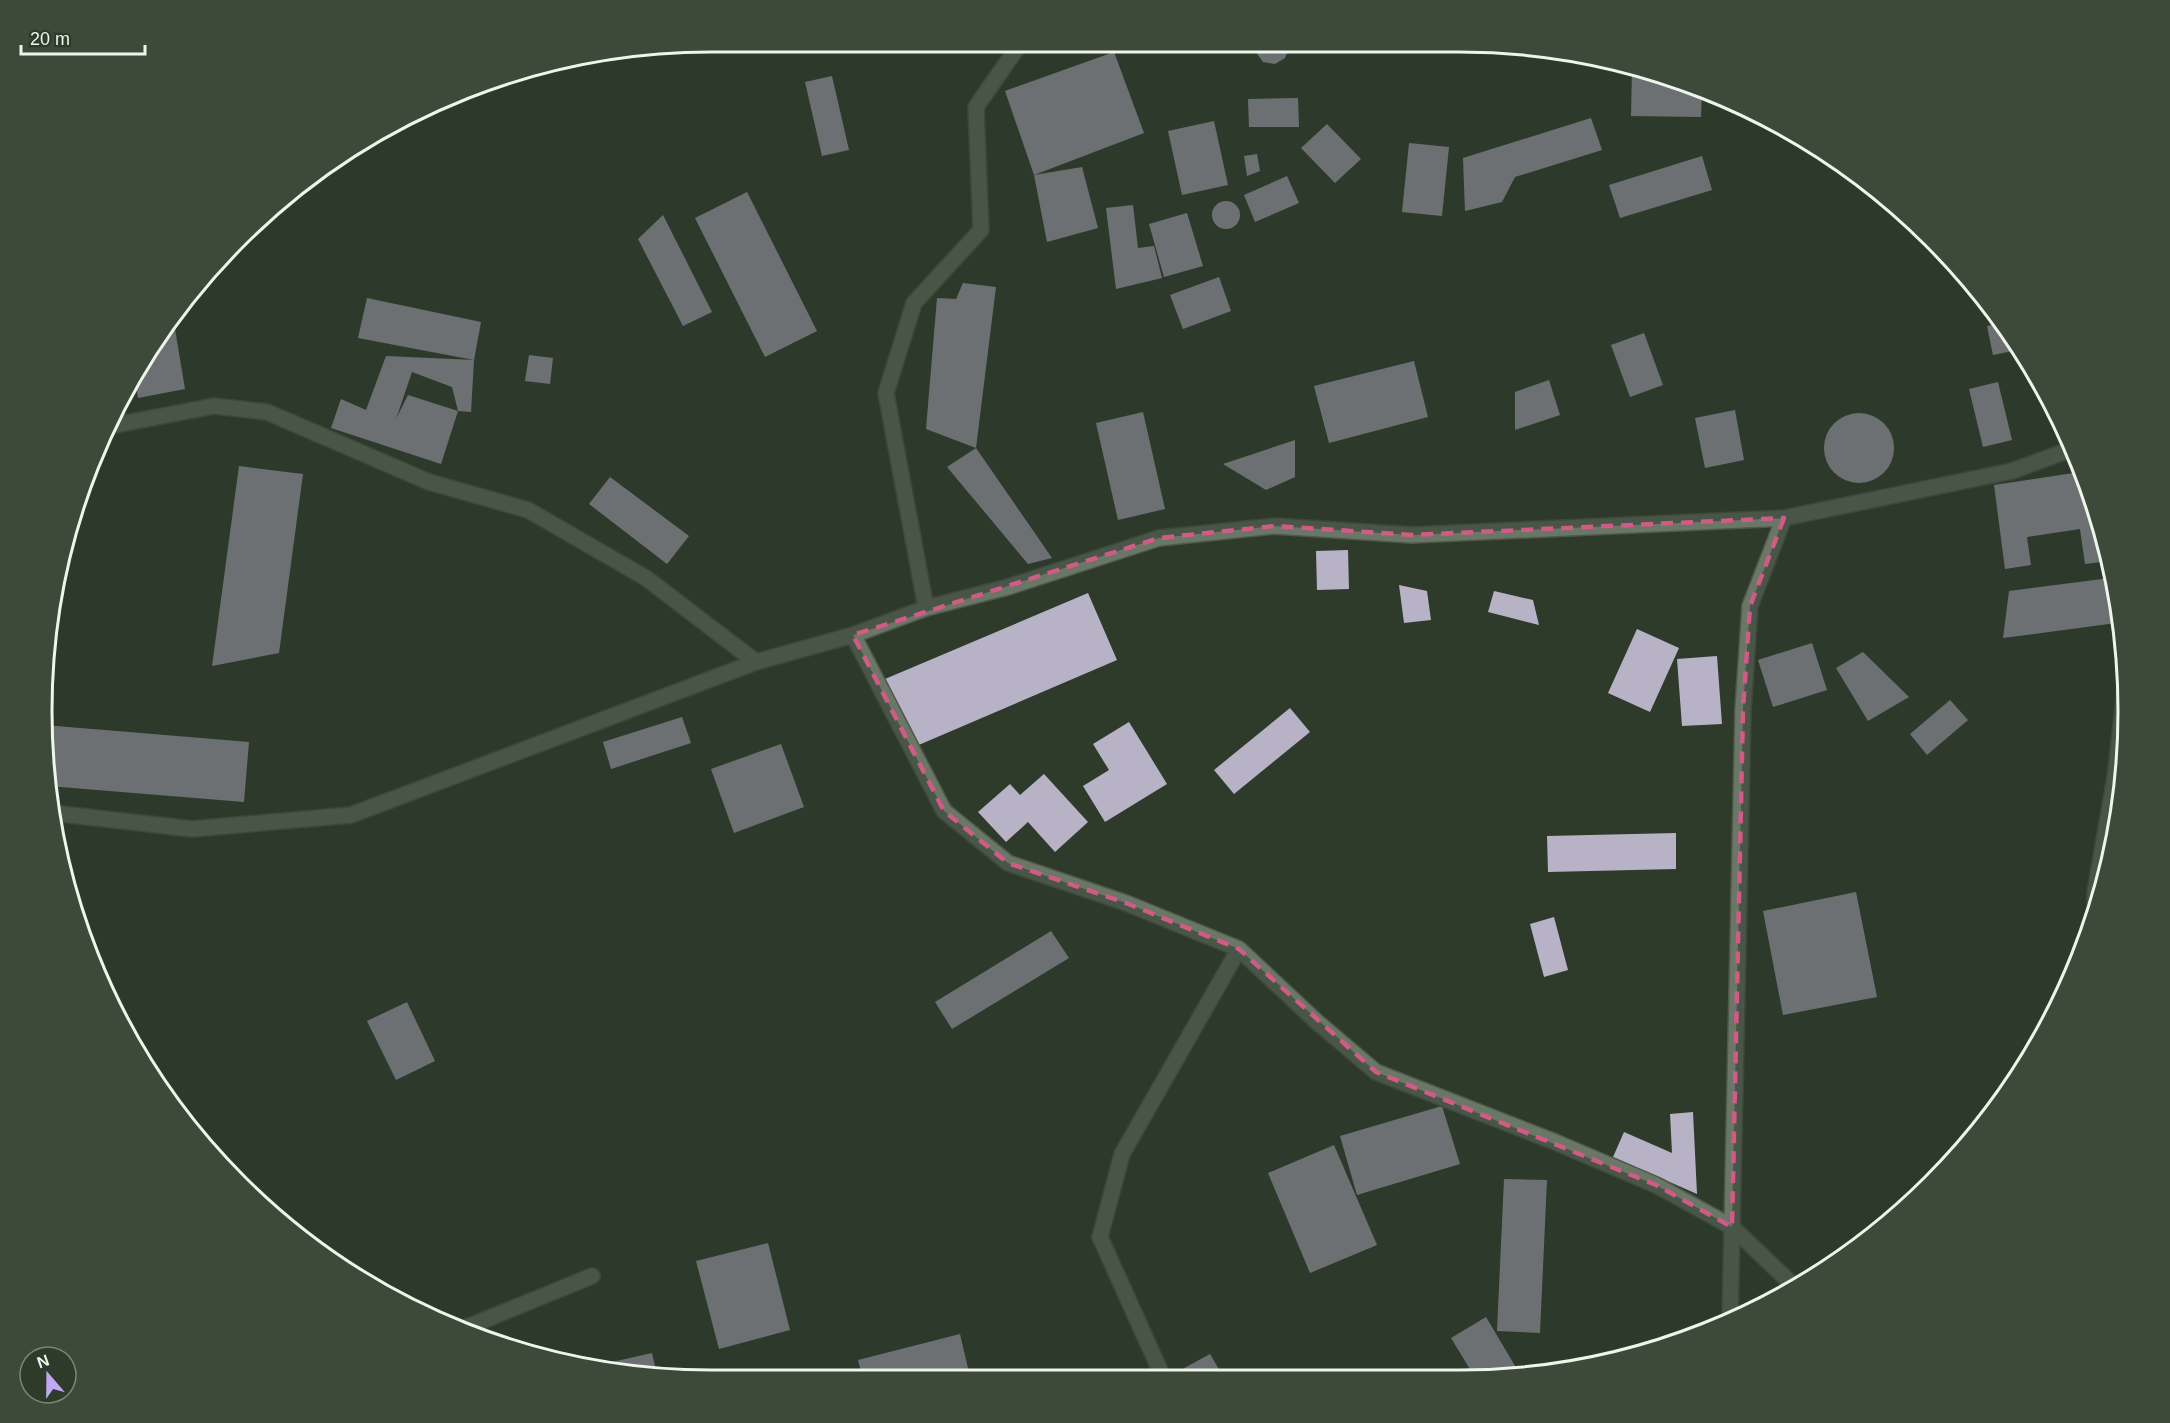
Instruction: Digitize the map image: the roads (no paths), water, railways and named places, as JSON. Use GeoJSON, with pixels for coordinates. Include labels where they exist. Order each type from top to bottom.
{"type":"FeatureCollection","features":[{"type":"Feature","properties":{"kind":"street"},"geometry":{"type":"LineString","coordinates":[[926,608],[886,393],[914,303],[981,231],[976,107],[1014,52]]}},
{"type":"Feature","properties":{"kind":"street"},"geometry":{"type":"LineString","coordinates":[[118,424],[214,406],[267,412],[429,482],[528,510],[646,578],[756,662]]}},
{"type":"Feature","properties":{"kind":"street"},"geometry":{"type":"LineString","coordinates":[[61,814],[192,830],[351,815],[756,662],[853,634],[926,608],[1008,587],[1159,538],[1275,526],[1412,536],[1511,529],[1673,525],[1784,518],[2012,471],[2064,453]]}},
{"type":"Feature","properties":{"kind":"street"},"geometry":{"type":"LineString","coordinates":[[1730,1312],[1743,709],[1750,606],[1784,518]]}},
{"type":"Feature","properties":{"kind":"street"},"geometry":{"type":"LineString","coordinates":[[853,634],[944,811],[1008,863],[1126,903],[1239,949],[1317,1022],[1376,1072],[1555,1142],[1656,1185],[1732,1227],[1789,1281]]}},
{"type":"Feature","properties":{"kind":"street"},"geometry":{"type":"LineString","coordinates":[[2101,855],[2113,790]]}},
{"type":"Feature","properties":{"kind":"street"},"geometry":{"type":"LineString","coordinates":[[1160,1370],[1100,1237],[1122,1154],[1239,949]]}},
{"type":"Feature","properties":{"kind":"street"},"geometry":{"type":"LineString","coordinates":[[472,1325],[591,1276]]}}]}
